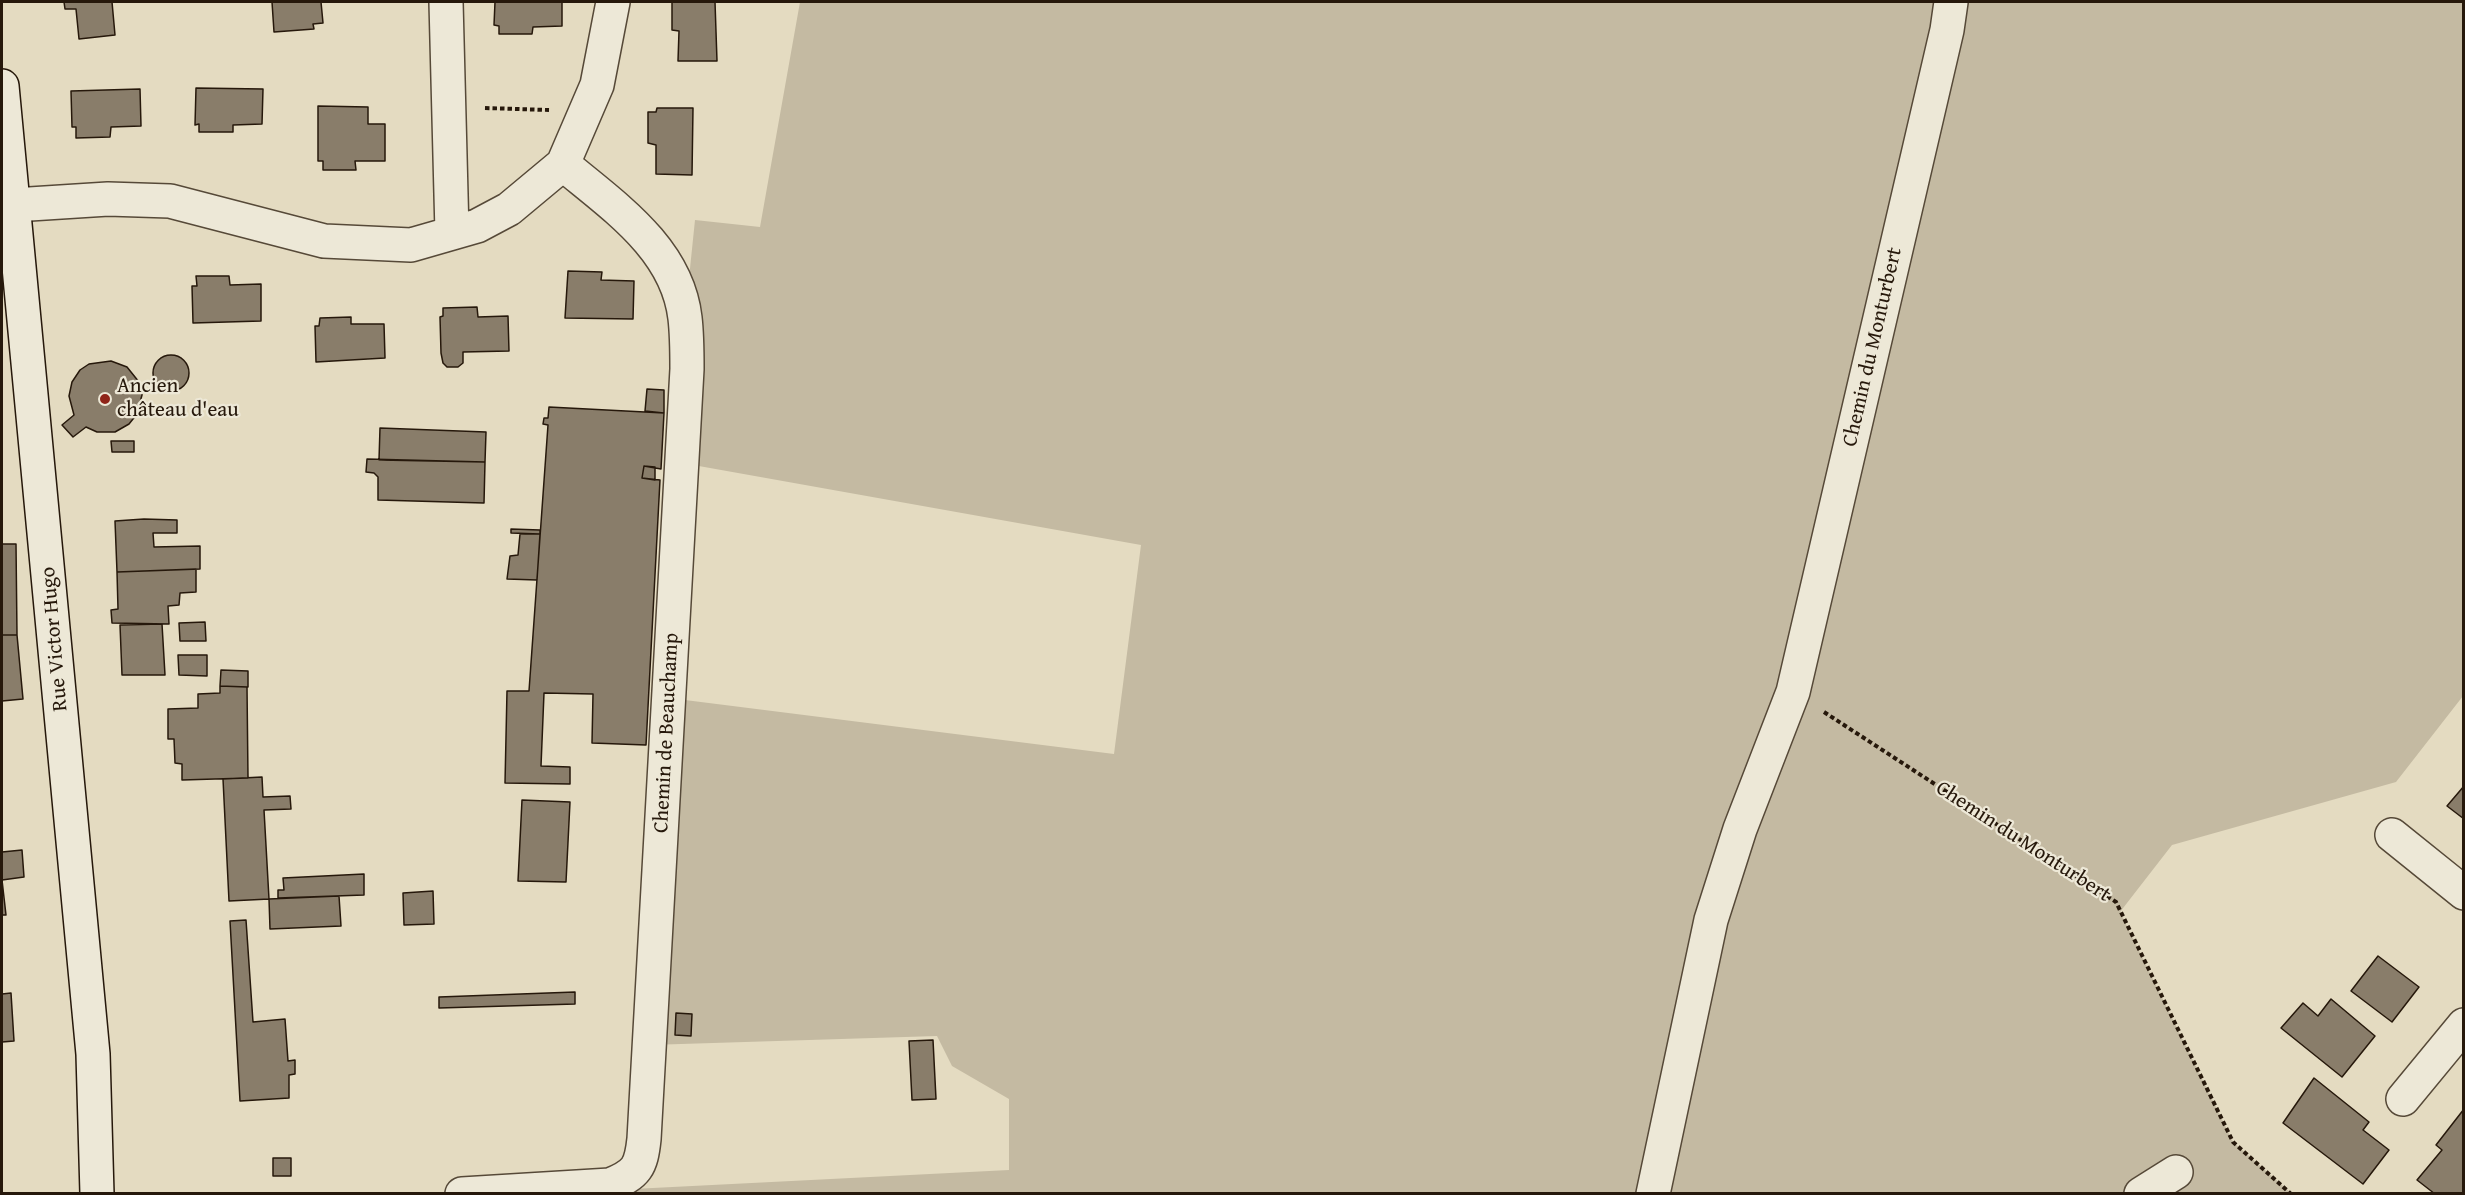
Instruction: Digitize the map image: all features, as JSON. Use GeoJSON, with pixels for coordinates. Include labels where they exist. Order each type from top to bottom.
{"type":"FeatureCollection","features":[{"type":"Feature","properties":{"kind":"street"},"geometry":{"type":"LineString","coordinates":[[446,2],[452,233]]}},
{"type":"Feature","properties":{"kind":"street"},"geometry":{"type":"LineString","coordinates":[[14,206],[108,199],[170,201],[324,241],[411,244],[477,226],[509,209],[563,164],[597,85],[613,2]]}},
{"type":"Feature","properties":{"kind":"street","name":"Chemin du Monturbert"},"geometry":{"type":"LineString","coordinates":[[1653,1194],[1711,920],[1740,829],[1793,692],[1947,30],[1951,2]]}},
{"type":"Feature","properties":{"kind":"street","name":"Rue Victor Hugo"},"geometry":{"type":"LineString","coordinates":[[2,86],[93,1054],[97,1194]]}},
{"type":"Feature","properties":{"kind":"street","name":"Chemin de Beauchamp"},"geometry":{"type":"LineString","coordinates":[[462,1194],[610,1185],[630,1177],[641,1161],[687,369],[685,317],[677,289],[663,258],[634,223],[563,164]]}},
{"type":"Feature","properties":{"kind":"street"},"geometry":{"type":"LineString","coordinates":[[2392,835],[2463,893]]}},
{"type":"Feature","properties":{"kind":"street"},"geometry":{"type":"LineString","coordinates":[[2403,1099],[2463,1025]]}},
{"type":"Feature","properties":{"kind":"street"},"geometry":{"type":"LineString","coordinates":[[2141,1194],[2176,1172]]}},
{"type":"Feature","properties":{"kind":"path"},"geometry":{"type":"LineString","coordinates":[[448,106],[586,111]]}},
{"type":"Feature","properties":{"kind":"path","name":"Chemin du Monturbert"},"geometry":{"type":"LineString","coordinates":[[1793,692],[2116,902],[2233,1142],[2291,1194]]}},
{"type":"Feature","properties":{"kind":"shaded area"},"geometry":{"type":"Polygon","coordinates":[[[800,2],[2463,2],[2463,696],[2396,782],[2172,845],[2120,912],[2233,1142],[2291,1193],[534,1194],[1009,1170],[1009,1099],[952,1066],[937,1036],[649,1045],[669,698],[1114,754],[1141,545],[682,463],[685,317],[695,220],[760,227],[800,2]]]}},
{"type":"Feature","properties":{"kind":"building"},"geometry":{"type":"Polygon","coordinates":[[[64,2],[112,2],[115,35],[79,39],[76,9],[65,9],[64,2]]]}},
{"type":"Feature","properties":{"kind":"building"},"geometry":{"type":"Polygon","coordinates":[[[272,2],[321,2],[323,23],[313,24],[314,29],[274,32],[272,2]]]}},
{"type":"Feature","properties":{"kind":"building"},"geometry":{"type":"Polygon","coordinates":[[[495,2],[562,2],[562,26],[533,27],[532,34],[499,34],[499,26],[494,25],[495,2]]]}},
{"type":"Feature","properties":{"kind":"building"},"geometry":{"type":"Polygon","coordinates":[[[672,2],[715,2],[717,61],[678,61],[679,31],[672,30],[672,2]]]}},
{"type":"Feature","properties":{"kind":"building"},"geometry":{"type":"Polygon","coordinates":[[[196,88],[263,89],[262,124],[233,125],[233,132],[199,132],[199,124],[195,125],[196,88]]]}},
{"type":"Feature","properties":{"kind":"building"},"geometry":{"type":"Polygon","coordinates":[[[140,89],[141,126],[111,127],[110,137],[76,138],[76,127],[72,127],[71,91],[140,89]]]}},
{"type":"Feature","properties":{"kind":"building"},"geometry":{"type":"Polygon","coordinates":[[[318,106],[368,107],[368,124],[385,124],[385,161],[355,161],[356,170],[323,170],[323,161],[318,161],[318,106]]]}},
{"type":"Feature","properties":{"kind":"building"},"geometry":{"type":"Polygon","coordinates":[[[657,108],[693,108],[692,175],[656,174],[656,145],[648,143],[648,112],[656,112],[657,108]]]}},
{"type":"Feature","properties":{"kind":"building"},"geometry":{"type":"Polygon","coordinates":[[[568,271],[602,272],[601,280],[634,281],[633,319],[565,318],[568,271]]]}},
{"type":"Feature","properties":{"kind":"building"},"geometry":{"type":"Polygon","coordinates":[[[196,276],[229,276],[230,285],[261,284],[261,321],[193,323],[192,286],[197,286],[196,276]]]}},
{"type":"Feature","properties":{"kind":"building"},"geometry":{"type":"Polygon","coordinates":[[[477,307],[478,317],[508,316],[509,351],[463,352],[463,363],[458,367],[447,367],[443,363],[441,353],[440,317],[443,316],[443,308],[477,307]]]}},
{"type":"Feature","properties":{"kind":"building"},"geometry":{"type":"Polygon","coordinates":[[[351,317],[351,324],[384,324],[385,358],[316,362],[315,326],[319,326],[320,318],[351,317]]]}},
{"type":"Feature","properties":{"kind":"building"},"geometry":{"type":"Polygon","coordinates":[[[171,355],[184,360],[189,373],[184,386],[171,391],[158,386],[153,373],[158,360],[171,355]]]}},
{"type":"Feature","properties":{"kind":"building","name":"Ancien château d'eau"},"geometry":{"type":"Polygon","coordinates":[[[111,361],[127,367],[139,382],[142,395],[137,414],[129,424],[115,432],[97,432],[86,427],[73,437],[62,425],[74,415],[69,396],[72,382],[80,370],[89,364],[111,361]]]}},
{"type":"Feature","properties":{"kind":"building"},"geometry":{"type":"Polygon","coordinates":[[[647,389],[664,390],[664,413],[645,411],[647,389]]]}},
{"type":"Feature","properties":{"kind":"building"},"geometry":{"type":"Polygon","coordinates":[[[549,407],[664,413],[661,469],[644,466],[642,478],[660,480],[646,745],[592,743],[593,694],[544,693],[541,766],[570,767],[570,784],[505,783],[507,691],[529,691],[548,425],[543,424],[544,418],[548,418],[549,407]]]}},
{"type":"Feature","properties":{"kind":"building"},"geometry":{"type":"Polygon","coordinates":[[[380,428],[486,432],[485,462],[379,460],[380,428]]]}},
{"type":"Feature","properties":{"kind":"building"},"geometry":{"type":"Polygon","coordinates":[[[111,441],[134,441],[134,452],[112,452],[111,441]]]}},
{"type":"Feature","properties":{"kind":"building"},"geometry":{"type":"Polygon","coordinates":[[[367,459],[485,462],[484,503],[378,500],[378,477],[374,473],[366,472],[367,459]]]}},
{"type":"Feature","properties":{"kind":"building"},"geometry":{"type":"Polygon","coordinates":[[[644,466],[655,467],[655,480],[642,478],[644,466]]]}},
{"type":"Feature","properties":{"kind":"building"},"geometry":{"type":"Polygon","coordinates":[[[177,520],[177,533],[153,533],[154,547],[200,546],[200,569],[117,572],[115,521],[177,520]]]}},
{"type":"Feature","properties":{"kind":"building"},"geometry":{"type":"Polygon","coordinates":[[[511,529],[540,530],[540,534],[511,533],[511,529]]]}},
{"type":"Feature","properties":{"kind":"building"},"geometry":{"type":"Polygon","coordinates":[[[520,534],[540,534],[537,580],[507,579],[510,556],[518,555],[520,534]]]}},
{"type":"Feature","properties":{"kind":"building"},"geometry":{"type":"Polygon","coordinates":[[[2,544],[16,544],[17,635],[2,635],[2,544]]]}},
{"type":"Feature","properties":{"kind":"building"},"geometry":{"type":"Polygon","coordinates":[[[196,569],[196,592],[180,593],[179,605],[168,606],[169,624],[112,623],[111,610],[118,609],[117,572],[196,569]]]}},
{"type":"Feature","properties":{"kind":"building"},"geometry":{"type":"Polygon","coordinates":[[[205,622],[206,641],[180,641],[179,623],[205,622]]]}},
{"type":"Feature","properties":{"kind":"building"},"geometry":{"type":"Polygon","coordinates":[[[162,624],[165,675],[122,675],[120,625],[162,624]]]}},
{"type":"Feature","properties":{"kind":"building"},"geometry":{"type":"Polygon","coordinates":[[[2,635],[17,635],[23,699],[2,701],[2,635]]]}},
{"type":"Feature","properties":{"kind":"building"},"geometry":{"type":"Polygon","coordinates":[[[178,655],[207,655],[207,676],[179,675],[178,655]]]}},
{"type":"Feature","properties":{"kind":"building"},"geometry":{"type":"Polygon","coordinates":[[[221,670],[248,671],[248,687],[220,686],[221,670]]]}},
{"type":"Feature","properties":{"kind":"building"},"geometry":{"type":"Polygon","coordinates":[[[220,686],[247,687],[248,778],[182,780],[182,764],[175,763],[174,739],[168,739],[168,709],[198,708],[198,694],[220,693],[220,686]]]}},
{"type":"Feature","properties":{"kind":"building"},"geometry":{"type":"Polygon","coordinates":[[[262,777],[263,797],[290,796],[291,809],[264,810],[269,899],[229,901],[223,779],[262,777]]]}},
{"type":"Feature","properties":{"kind":"building"},"geometry":{"type":"Polygon","coordinates":[[[2464,786],[2464,819],[2447,806],[2464,786]]]}},
{"type":"Feature","properties":{"kind":"building"},"geometry":{"type":"Polygon","coordinates":[[[522,800],[570,802],[566,882],[518,881],[522,800]]]}},
{"type":"Feature","properties":{"kind":"building"},"geometry":{"type":"Polygon","coordinates":[[[22,850],[24,877],[2,880],[2,852],[22,850]]]}},
{"type":"Feature","properties":{"kind":"building"},"geometry":{"type":"Polygon","coordinates":[[[364,874],[364,895],[278,898],[278,890],[284,890],[283,878],[364,874]]]}},
{"type":"Feature","properties":{"kind":"building"},"geometry":{"type":"Polygon","coordinates":[[[2,880],[6,915],[2,915],[2,880]]]}},
{"type":"Feature","properties":{"kind":"building"},"geometry":{"type":"Polygon","coordinates":[[[433,891],[434,924],[404,925],[403,893],[433,891]]]}},
{"type":"Feature","properties":{"kind":"building"},"geometry":{"type":"Polygon","coordinates":[[[339,896],[341,926],[270,929],[269,899],[339,896]]]}},
{"type":"Feature","properties":{"kind":"building"},"geometry":{"type":"Polygon","coordinates":[[[246,920],[253,1022],[285,1019],[288,1061],[295,1060],[295,1074],[289,1075],[289,1098],[240,1101],[230,921],[246,920]]]}},
{"type":"Feature","properties":{"kind":"building"},"geometry":{"type":"Polygon","coordinates":[[[2378,956],[2419,987],[2392,1022],[2351,991],[2378,956]]]}},
{"type":"Feature","properties":{"kind":"building"},"geometry":{"type":"Polygon","coordinates":[[[575,992],[575,1004],[439,1008],[439,997],[575,992]]]}},
{"type":"Feature","properties":{"kind":"building"},"geometry":{"type":"Polygon","coordinates":[[[11,993],[14,1041],[2,1042],[2,994],[11,993]]]}},
{"type":"Feature","properties":{"kind":"building"},"geometry":{"type":"Polygon","coordinates":[[[2331,999],[2375,1036],[2342,1077],[2281,1028],[2303,1003],[2318,1016],[2331,999]]]}},
{"type":"Feature","properties":{"kind":"building"},"geometry":{"type":"Polygon","coordinates":[[[676,1013],[692,1014],[691,1036],[675,1035],[676,1013]]]}},
{"type":"Feature","properties":{"kind":"building"},"geometry":{"type":"Polygon","coordinates":[[[933,1040],[936,1099],[912,1100],[909,1041],[933,1040]]]}},
{"type":"Feature","properties":{"kind":"building"},"geometry":{"type":"Polygon","coordinates":[[[2314,1078],[2369,1122],[2363,1130],[2389,1150],[2363,1184],[2283,1123],[2314,1078]]]}},
{"type":"Feature","properties":{"kind":"building"},"geometry":{"type":"Polygon","coordinates":[[[2464,1109],[2464,1194],[2435,1194],[2417,1180],[2442,1150],[2436,1145],[2464,1109]]]}},
{"type":"Feature","properties":{"kind":"building"},"geometry":{"type":"Polygon","coordinates":[[[273,1158],[291,1158],[291,1176],[273,1176],[273,1158]]]}},
{"type":"Feature","properties":{"kind":"place","name":"Ancien château d'eau"},"geometry":{"type":"Point","coordinates":[105,399]}}]}
